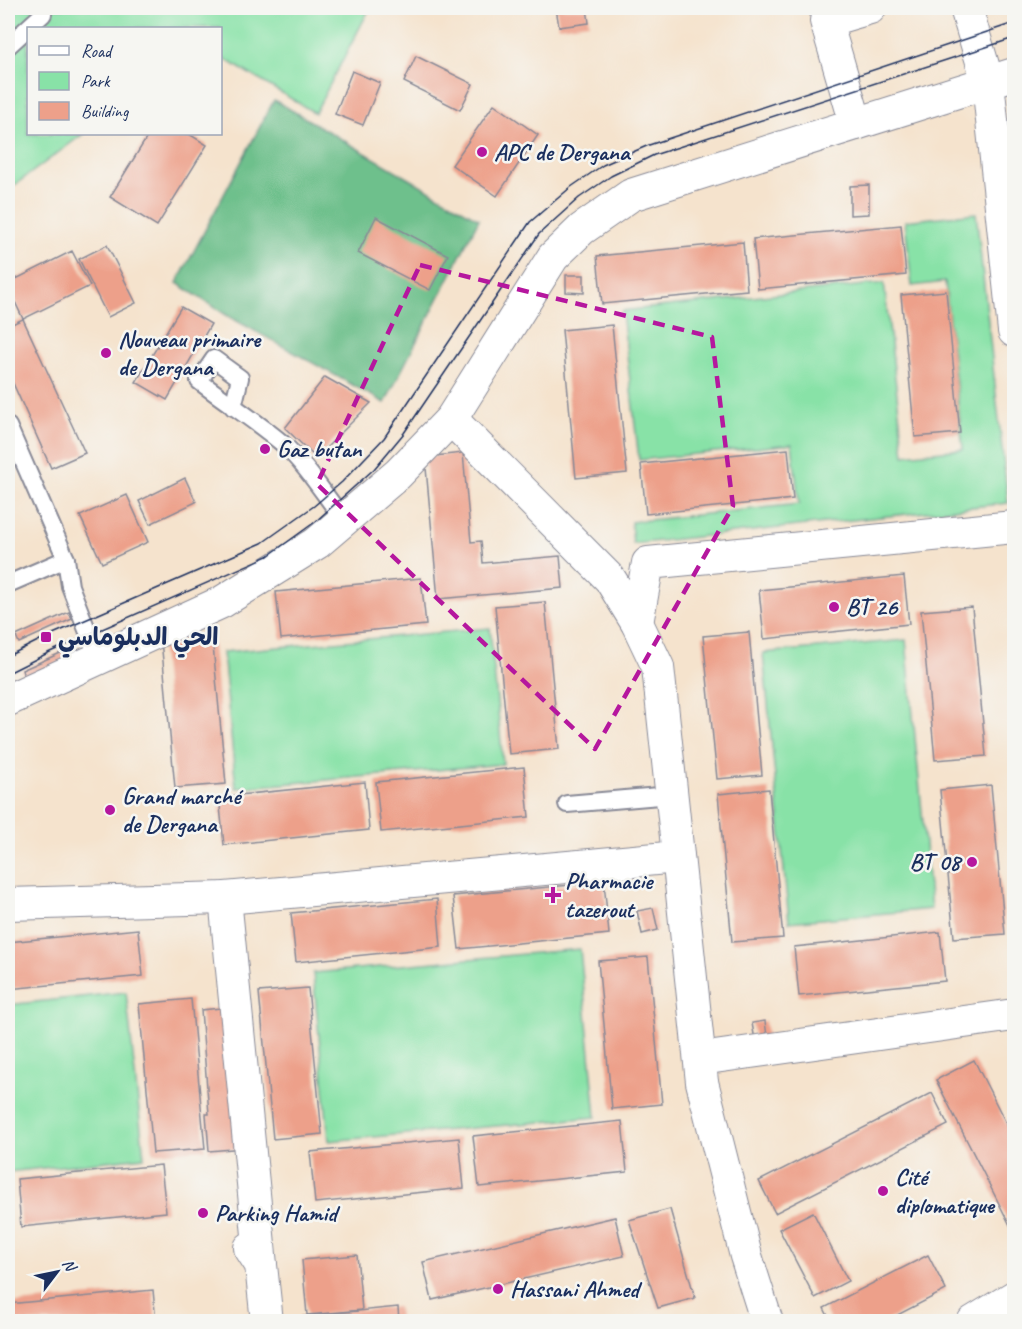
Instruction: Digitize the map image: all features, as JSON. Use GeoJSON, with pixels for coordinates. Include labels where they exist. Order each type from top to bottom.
{"type":"FeatureCollection","features":[{"type":"Feature","properties":{"kind":"street"},"geometry":{"type":"LineString","coordinates":[[856,124],[826,21],[869,8]]}},
{"type":"Feature","properties":{"kind":"street"},"geometry":{"type":"LineString","coordinates":[[966,8],[1001,78],[1014,331]]}},
{"type":"Feature","properties":{"kind":"street"},"geometry":{"type":"LineString","coordinates":[[8,700],[222,602],[317,543],[398,474],[451,419],[552,257],[582,229],[631,195],[1001,78]]}},
{"type":"Feature","properties":{"kind":"street"},"geometry":{"type":"LineString","coordinates":[[451,419],[610,579],[637,623],[658,667],[702,1082],[746,1256],[768,1322]]}},
{"type":"Feature","properties":{"kind":"street"},"geometry":{"type":"LineString","coordinates":[[637,623],[648,563],[1014,527]]}},
{"type":"Feature","properties":{"kind":"street"},"geometry":{"type":"LineString","coordinates":[[8,904],[225,898],[678,856]]}},
{"type":"Feature","properties":{"kind":"street"},"geometry":{"type":"LineString","coordinates":[[225,898],[254,1254],[267,1322]]}},
{"type":"Feature","properties":{"kind":"street"},"geometry":{"type":"LineString","coordinates":[[699,1059],[1014,1015]]}},
{"type":"Feature","properties":{"kind":"street"},"geometry":{"type":"LineString","coordinates":[[973,1322],[1014,1296]]}},
{"type":"Feature","properties":{"kind":"lane"},"geometry":{"type":"LineString","coordinates":[[29,27],[43,14],[43,8]]}},
{"type":"Feature","properties":{"kind":"lane"},"geometry":{"type":"LineString","coordinates":[[8,46],[27,29]]}},
{"type":"Feature","properties":{"kind":"lane"},"geometry":{"type":"LineString","coordinates":[[233,407],[282,444],[309,473],[344,520]]}},
{"type":"Feature","properties":{"kind":"lane"},"geometry":{"type":"LineString","coordinates":[[8,426],[66,559],[70,586],[98,658]]}},
{"type":"Feature","properties":{"kind":"lane"},"geometry":{"type":"LineString","coordinates":[[8,584],[66,559]]}},
{"type":"Feature","properties":{"kind":"lane"},"geometry":{"type":"LineString","coordinates":[[567,804],[671,795]]}},
{"type":"Feature","properties":{"kind":"highlighted area"},"geometry":{"type":"Polygon","coordinates":[[[420,265],[712,337],[733,506],[595,749],[317,484],[420,265]]]}},
{"type":"Feature","properties":{"kind":"green space"},"geometry":{"type":"Polygon","coordinates":[[[19,8],[370,8],[315,113],[222,58],[222,27],[27,27],[27,135],[82,135],[8,190],[8,14],[19,8]]]}},
{"type":"Feature","properties":{"kind":"green space"},"geometry":{"type":"Polygon","coordinates":[[[274,100],[479,219],[385,403],[228,316],[177,283],[274,100]]]}},
{"type":"Feature","properties":{"kind":"green space"},"geometry":{"type":"Polygon","coordinates":[[[976,213],[1008,503],[633,544],[631,522],[799,504],[792,444],[639,460],[622,311],[884,283],[904,455],[963,449],[945,282],[912,286],[905,221],[976,213]]]}},
{"type":"Feature","properties":{"kind":"green space"},"geometry":{"type":"Polygon","coordinates":[[[490,628],[503,764],[236,788],[223,652],[490,628]]]}},
{"type":"Feature","properties":{"kind":"green space"},"geometry":{"type":"Polygon","coordinates":[[[906,640],[931,909],[789,922],[763,653],[906,640]]]}},
{"type":"Feature","properties":{"kind":"green space"},"geometry":{"type":"Polygon","coordinates":[[[580,949],[596,1117],[329,1141],[313,973],[580,949]]]}},
{"type":"Feature","properties":{"kind":"green space"},"geometry":{"type":"Polygon","coordinates":[[[126,992],[144,1157],[8,1172],[8,1005],[126,992]]]}},
{"type":"Feature","properties":{"kind":"building"},"geometry":{"type":"Polygon","coordinates":[[[556,8],[587,8],[589,23],[559,27],[556,8]]]}},
{"type":"Feature","properties":{"kind":"building"},"geometry":{"type":"Polygon","coordinates":[[[416,56],[473,84],[460,110],[404,82],[416,56]]]}},
{"type":"Feature","properties":{"kind":"building"},"geometry":{"type":"Polygon","coordinates":[[[352,71],[380,83],[363,125],[335,114],[352,71]]]}},
{"type":"Feature","properties":{"kind":"building"},"geometry":{"type":"Polygon","coordinates":[[[494,104],[538,135],[497,196],[452,165],[494,104]]]}},
{"type":"Feature","properties":{"kind":"building"},"geometry":{"type":"Polygon","coordinates":[[[148,135],[191,135],[207,145],[157,226],[110,197],[148,135]]]}},
{"type":"Feature","properties":{"kind":"building"},"geometry":{"type":"Polygon","coordinates":[[[869,185],[869,214],[850,215],[850,186],[869,185]]]}},
{"type":"Feature","properties":{"kind":"building"},"geometry":{"type":"Polygon","coordinates":[[[376,217],[448,255],[430,290],[358,253],[376,217]]]}},
{"type":"Feature","properties":{"kind":"building"},"geometry":{"type":"Polygon","coordinates":[[[901,225],[906,275],[758,289],[753,239],[901,225]]]}},
{"type":"Feature","properties":{"kind":"building"},"geometry":{"type":"Polygon","coordinates":[[[743,242],[747,290],[602,304],[597,256],[743,242]]]}},
{"type":"Feature","properties":{"kind":"building"},"geometry":{"type":"Polygon","coordinates":[[[107,245],[136,303],[108,317],[79,259],[107,245]]]}},
{"type":"Feature","properties":{"kind":"building"},"geometry":{"type":"Polygon","coordinates":[[[72,251],[90,286],[23,319],[8,283],[72,251]]]}},
{"type":"Feature","properties":{"kind":"building"},"geometry":{"type":"Polygon","coordinates":[[[566,275],[584,275],[584,293],[566,292],[566,275]]]}},
{"type":"Feature","properties":{"kind":"building"},"geometry":{"type":"Polygon","coordinates":[[[946,291],[960,433],[915,437],[901,295],[946,291]]]}},
{"type":"Feature","properties":{"kind":"building"},"geometry":{"type":"Polygon","coordinates":[[[181,307],[211,324],[167,400],[136,382],[181,307]]]}},
{"type":"Feature","properties":{"kind":"building"},"geometry":{"type":"Polygon","coordinates":[[[23,319],[85,453],[51,468],[8,372],[8,326],[23,319]]]}},
{"type":"Feature","properties":{"kind":"building"},"geometry":{"type":"Polygon","coordinates":[[[612,325],[627,473],[576,478],[562,330],[612,325]]]}},
{"type":"Feature","properties":{"kind":"building"},"geometry":{"type":"Polygon","coordinates":[[[325,377],[371,403],[316,458],[285,428],[325,377]]]}},
{"type":"Feature","properties":{"kind":"building"},"geometry":{"type":"Polygon","coordinates":[[[788,449],[793,499],[646,514],[641,464],[788,449]]]}},
{"type":"Feature","properties":{"kind":"building"},"geometry":{"type":"Polygon","coordinates":[[[463,453],[471,542],[481,541],[483,563],[560,556],[563,588],[438,599],[425,457],[463,453]]]}},
{"type":"Feature","properties":{"kind":"building"},"geometry":{"type":"Polygon","coordinates":[[[185,478],[196,502],[150,524],[139,501],[185,478]]]}},
{"type":"Feature","properties":{"kind":"building"},"geometry":{"type":"Polygon","coordinates":[[[127,495],[148,542],[102,563],[80,516],[127,495]]]}},
{"type":"Feature","properties":{"kind":"building","name":"BT 26"},"geometry":{"type":"Polygon","coordinates":[[[904,576],[909,624],[764,639],[759,590],[904,576]]]}},
{"type":"Feature","properties":{"kind":"building"},"geometry":{"type":"Polygon","coordinates":[[[421,578],[426,625],[281,639],[276,592],[421,578]]]}},
{"type":"Feature","properties":{"kind":"building"},"geometry":{"type":"Polygon","coordinates":[[[545,602],[559,749],[509,754],[495,606],[545,602]]]}},
{"type":"Feature","properties":{"kind":"building"},"geometry":{"type":"Polygon","coordinates":[[[972,607],[986,756],[935,760],[921,611],[972,607]]]}},
{"type":"Feature","properties":{"kind":"building"},"geometry":{"type":"Polygon","coordinates":[[[69,612],[72,619],[19,643],[16,636],[69,612]]]}},
{"type":"Feature","properties":{"kind":"building"},"geometry":{"type":"Polygon","coordinates":[[[749,632],[762,775],[717,779],[703,636],[749,632]]]}},
{"type":"Feature","properties":{"kind":"building"},"geometry":{"type":"Polygon","coordinates":[[[212,635],[226,784],[175,788],[161,640],[212,635]]]}},
{"type":"Feature","properties":{"kind":"building"},"geometry":{"type":"Polygon","coordinates":[[[74,647],[78,654],[24,677],[22,670],[74,647]]]}},
{"type":"Feature","properties":{"kind":"building"},"geometry":{"type":"Polygon","coordinates":[[[524,767],[529,817],[381,832],[376,782],[524,767]]]}},
{"type":"Feature","properties":{"kind":"building"},"geometry":{"type":"Polygon","coordinates":[[[365,782],[369,830],[224,845],[219,797],[365,782]]]}},
{"type":"Feature","properties":{"kind":"building","name":"BT 08"},"geometry":{"type":"Polygon","coordinates":[[[991,785],[1005,934],[954,938],[940,790],[991,785]]]}},
{"type":"Feature","properties":{"kind":"building"},"geometry":{"type":"Polygon","coordinates":[[[769,789],[783,938],[732,942],[718,794],[769,789]]]}},
{"type":"Feature","properties":{"kind":"building"},"geometry":{"type":"Polygon","coordinates":[[[604,882],[609,934],[459,949],[453,896],[604,882]]]}},
{"type":"Feature","properties":{"kind":"building"},"geometry":{"type":"Polygon","coordinates":[[[437,899],[441,947],[296,962],[291,913],[437,899]]]}},
{"type":"Feature","properties":{"kind":"building"},"geometry":{"type":"Polygon","coordinates":[[[653,908],[658,930],[642,934],[637,911],[653,908]]]}},
{"type":"Feature","properties":{"kind":"building"},"geometry":{"type":"Polygon","coordinates":[[[138,929],[143,976],[8,989],[8,942],[138,929]]]}},
{"type":"Feature","properties":{"kind":"building"},"geometry":{"type":"Polygon","coordinates":[[[940,932],[945,981],[799,996],[794,947],[940,932]]]}},
{"type":"Feature","properties":{"kind":"building"},"geometry":{"type":"Polygon","coordinates":[[[648,957],[662,1104],[612,1109],[598,961],[648,957]]]}},
{"type":"Feature","properties":{"kind":"building"},"geometry":{"type":"Polygon","coordinates":[[[308,988],[322,1134],[273,1139],[259,992],[308,988]]]}},
{"type":"Feature","properties":{"kind":"building"},"geometry":{"type":"Polygon","coordinates":[[[191,999],[205,1149],[153,1153],[139,1004],[191,999]]]}},
{"type":"Feature","properties":{"kind":"building"},"geometry":{"type":"Polygon","coordinates":[[[231,1007],[244,1148],[209,1151],[206,1114],[209,1114],[201,1010],[231,1007]]]}},
{"type":"Feature","properties":{"kind":"building"},"geometry":{"type":"Polygon","coordinates":[[[765,1021],[768,1044],[756,1046],[752,1023],[765,1021]]]}},
{"type":"Feature","properties":{"kind":"building"},"geometry":{"type":"Polygon","coordinates":[[[974,1060],[1014,1139],[1014,1233],[936,1080],[974,1060]]]}},
{"type":"Feature","properties":{"kind":"building"},"geometry":{"type":"Polygon","coordinates":[[[932,1093],[948,1125],[775,1213],[759,1181],[932,1093]]]}},
{"type":"Feature","properties":{"kind":"building"},"geometry":{"type":"Polygon","coordinates":[[[622,1121],[627,1172],[479,1187],[473,1136],[622,1121]]]}},
{"type":"Feature","properties":{"kind":"building"},"geometry":{"type":"Polygon","coordinates":[[[459,1138],[464,1188],[315,1203],[310,1152],[459,1138]]]}},
{"type":"Feature","properties":{"kind":"building"},"geometry":{"type":"Polygon","coordinates":[[[161,1165],[166,1212],[21,1227],[17,1179],[161,1165]]]}},
{"type":"Feature","properties":{"kind":"building"},"geometry":{"type":"Polygon","coordinates":[[[670,1209],[695,1298],[658,1308],[629,1220],[670,1209]]]}},
{"type":"Feature","properties":{"kind":"building"},"geometry":{"type":"Polygon","coordinates":[[[813,1212],[848,1281],[815,1298],[779,1229],[813,1212]]]}},
{"type":"Feature","properties":{"kind":"building"},"geometry":{"type":"Polygon","coordinates":[[[615,1217],[624,1256],[432,1300],[423,1262],[615,1217]]]}},
{"type":"Feature","properties":{"kind":"building"},"geometry":{"type":"Polygon","coordinates":[[[357,1255],[362,1310],[307,1315],[302,1260],[357,1255]]]}},
{"type":"Feature","properties":{"kind":"building"},"geometry":{"type":"Polygon","coordinates":[[[928,1255],[946,1290],[884,1322],[831,1322],[824,1308],[928,1255]]]}},
{"type":"Feature","properties":{"kind":"building"},"geometry":{"type":"Polygon","coordinates":[[[153,1290],[156,1322],[8,1322],[8,1304],[153,1290]]]}},
{"type":"Feature","properties":{"kind":"building"},"geometry":{"type":"Polygon","coordinates":[[[398,1307],[399,1322],[299,1322],[298,1317],[398,1307]]]}},
{"type":"Feature","properties":{"kind":"tram line"},"geometry":{"type":"LineString","coordinates":[[8,656],[46,637],[262,543],[314,506],[342,482],[384,438],[530,222],[571,187],[603,165],[649,145],[1014,23]]}},
{"type":"Feature","properties":{"kind":"tram line"},"geometry":{"type":"LineString","coordinates":[[8,673],[50,652],[268,556],[315,522],[374,469],[404,433],[539,234],[579,198],[611,176],[654,155],[1014,38]]}},
{"type":"Feature","properties":{"kind":"place","name":"APC de Dergana"},"geometry":{"type":"Point","coordinates":[482,152]}},
{"type":"Feature","properties":{"kind":"place","name":"Nouveau primaire de Dergana"},"geometry":{"type":"Point","coordinates":[106,353]}},
{"type":"Feature","properties":{"kind":"place","name":"Gaz butan"},"geometry":{"type":"Point","coordinates":[265,449]}},
{"type":"Feature","properties":{"kind":"place","name":"BT 26"},"geometry":{"type":"Point","coordinates":[834,607]}},
{"type":"Feature","properties":{"kind":"place","name":"الحي الدبلوماسي"},"geometry":{"type":"Point","coordinates":[46,637]}},
{"type":"Feature","properties":{"kind":"place","name":"Grand marché de Dergana"},"geometry":{"type":"Point","coordinates":[110,810]}},
{"type":"Feature","properties":{"kind":"place","name":"BT 08"},"geometry":{"type":"Point","coordinates":[972,862]}},
{"type":"Feature","properties":{"kind":"place","name":"Pharmacie tazerout"},"geometry":{"type":"Point","coordinates":[553,895]}},
{"type":"Feature","properties":{"kind":"place","name":"Cité diplomatique"},"geometry":{"type":"Point","coordinates":[883,1191]}},
{"type":"Feature","properties":{"kind":"place","name":"Parking Hamid"},"geometry":{"type":"Point","coordinates":[203,1213]}},
{"type":"Feature","properties":{"kind":"place","name":"Hassani Ahmed"},"geometry":{"type":"Point","coordinates":[498,1289]}}]}
